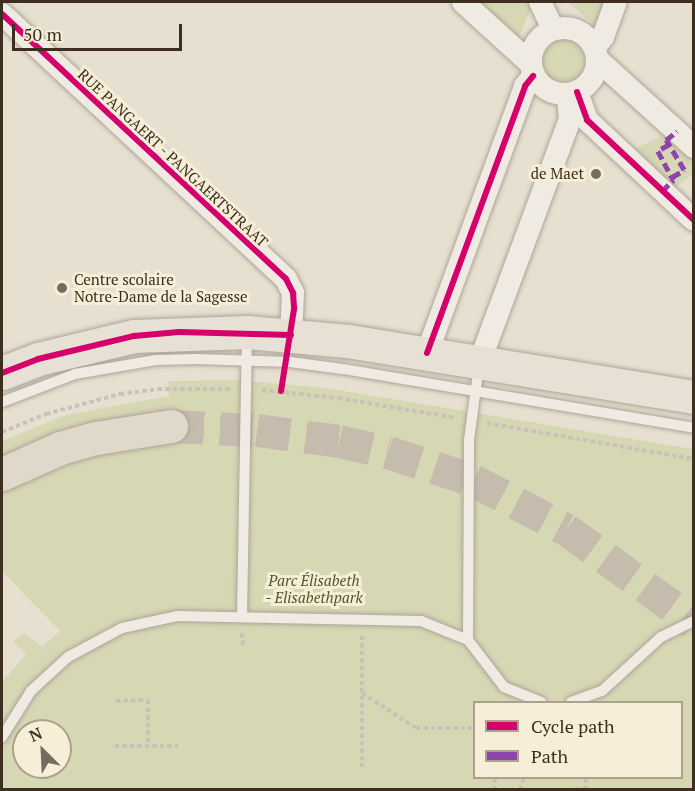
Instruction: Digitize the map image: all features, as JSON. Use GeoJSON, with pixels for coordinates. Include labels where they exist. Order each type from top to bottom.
{"type":"FeatureCollection","features":[{"type":"Feature","properties":{"kind":"highway"},"geometry":{"type":"LineString","coordinates":[[2,474],[87,440],[171,426]]}},
{"type":"Feature","properties":{"kind":"main road"},"geometry":{"type":"LineString","coordinates":[[2,373],[49,356],[134,336],[246,347],[427,353],[478,376],[693,398]]}},
{"type":"Feature","properties":{"kind":"street"},"geometry":{"type":"LineString","coordinates":[[463,2],[532,69],[548,90],[572,93],[588,84],[596,53],[616,2]]}},
{"type":"Feature","properties":{"kind":"street"},"geometry":{"type":"LineString","coordinates":[[540,2],[556,28]]}},
{"type":"Feature","properties":{"kind":"street"},"geometry":{"type":"LineString","coordinates":[[556,28],[559,2]]}},
{"type":"Feature","properties":{"kind":"street","name":"RUE PANGAERT - PANGAERTSTRAAT"},"geometry":{"type":"LineString","coordinates":[[2,14],[286,279],[293,293],[288,349]]}},
{"type":"Feature","properties":{"kind":"street"},"geometry":{"type":"LineString","coordinates":[[427,353],[532,69],[532,48],[540,36],[556,28],[573,28],[693,147]]}},
{"type":"Feature","properties":{"kind":"street"},"geometry":{"type":"LineString","coordinates":[[572,93],[587,120],[693,220]]}},
{"type":"Feature","properties":{"kind":"street"},"geometry":{"type":"LineString","coordinates":[[478,376],[570,119],[572,93]]}},
{"type":"Feature","properties":{"kind":"lane"},"geometry":{"type":"LineString","coordinates":[[2,402],[36,386],[115,366],[197,358],[246,347],[247,390],[243,409],[242,617]]}},
{"type":"Feature","properties":{"kind":"lane"},"geometry":{"type":"LineString","coordinates":[[288,349],[478,376],[693,428]]}},
{"type":"Feature","properties":{"kind":"lane"},"geometry":{"type":"LineString","coordinates":[[468,640],[469,440],[478,376]]}},
{"type":"Feature","properties":{"kind":"lane"},"geometry":{"type":"LineString","coordinates":[[2,737],[20,706],[44,677],[74,653],[105,635],[140,623],[177,616],[362,617],[421,621],[468,640],[504,687],[539,701]]}},
{"type":"Feature","properties":{"kind":"lane"},"geometry":{"type":"LineString","coordinates":[[574,701],[603,692],[661,637],[693,621]]}},
{"type":"Feature","properties":{"kind":"path"},"geometry":{"type":"LineString","coordinates":[[281,391],[288,349]]}},
{"type":"Feature","properties":{"kind":"path"},"geometry":{"type":"LineString","coordinates":[[2,432],[46,414],[120,394],[197,388],[247,390]]}},
{"type":"Feature","properties":{"kind":"path"},"geometry":{"type":"LineString","coordinates":[[362,617],[362,768]]}},
{"type":"Feature","properties":{"kind":"path"},"geometry":{"type":"LineString","coordinates":[[362,693],[416,728],[473,728]]}},
{"type":"Feature","properties":{"kind":"path"},"geometry":{"type":"LineString","coordinates":[[116,701],[148,700],[148,746]]}},
{"type":"Feature","properties":{"kind":"path"},"geometry":{"type":"LineString","coordinates":[[115,746],[178,746]]}},
{"type":"Feature","properties":{"kind":"path"},"geometry":{"type":"LineString","coordinates":[[567,789],[586,789]]}},
{"type":"Feature","properties":{"kind":"green space"},"geometry":{"type":"Polygon","coordinates":[[[474,2],[528,2],[532,6],[517,42],[474,2]]]}},
{"type":"Feature","properties":{"kind":"green space"},"geometry":{"type":"Polygon","coordinates":[[[568,2],[605,2],[596,27],[568,2]]]}},
{"type":"Feature","properties":{"kind":"green space"},"geometry":{"type":"Polygon","coordinates":[[[563,39],[572,40],[579,45],[584,52],[584,70],[579,77],[572,82],[563,83],[554,82],[547,77],[542,70],[541,61],[542,52],[547,45],[554,40],[563,39]]]}},
{"type":"Feature","properties":{"kind":"green space"},"geometry":{"type":"Polygon","coordinates":[[[668,133],[693,156],[693,174],[673,189],[632,150],[668,133]]]}},
{"type":"Feature","properties":{"kind":"green space","name":"Parc Élisabeth - Elisabethpark"},"geometry":{"type":"Polygon","coordinates":[[[232,380],[326,388],[693,449],[693,789],[2,789],[2,682],[26,654],[13,641],[24,633],[42,647],[60,631],[2,571],[2,492],[36,475],[100,453],[172,443],[170,415],[2,462],[2,441],[66,415],[169,396],[168,381],[232,380]]]}},
{"type":"Feature","properties":{"kind":"tunnel"},"geometry":{"type":"LineString","coordinates":[[171,426],[257,430],[339,441],[388,452],[473,480],[566,529],[694,622]]}},
{"type":"Feature","properties":{"kind":"marked path"},"geometry":{"type":"LineString","coordinates":[[662,191],[673,180],[672,177],[684,170],[666,140],[677,131]]}},
{"type":"Feature","properties":{"kind":"marked path"},"geometry":{"type":"LineString","coordinates":[[669,145],[658,151],[672,177]]}},
{"type":"Feature","properties":{"kind":"cycle path"},"geometry":{"type":"LineString","coordinates":[[2,14],[286,279],[293,293],[294,309],[281,391]]}},
{"type":"Feature","properties":{"kind":"cycle path"},"geometry":{"type":"LineString","coordinates":[[427,353],[525,86],[533,76]]}},
{"type":"Feature","properties":{"kind":"cycle path"},"geometry":{"type":"LineString","coordinates":[[577,92],[587,120],[694,220]]}},
{"type":"Feature","properties":{"kind":"cycle path"},"geometry":{"type":"LineString","coordinates":[[2,373],[38,359],[134,336],[179,332],[291,335]]}},
{"type":"Feature","properties":{"kind":"place","name":"de Maet"},"geometry":{"type":"Point","coordinates":[596,174]}},
{"type":"Feature","properties":{"kind":"place","name":"Centre scolaire Notre-Dame de la Sagesse"},"geometry":{"type":"Point","coordinates":[62,288]}}]}
